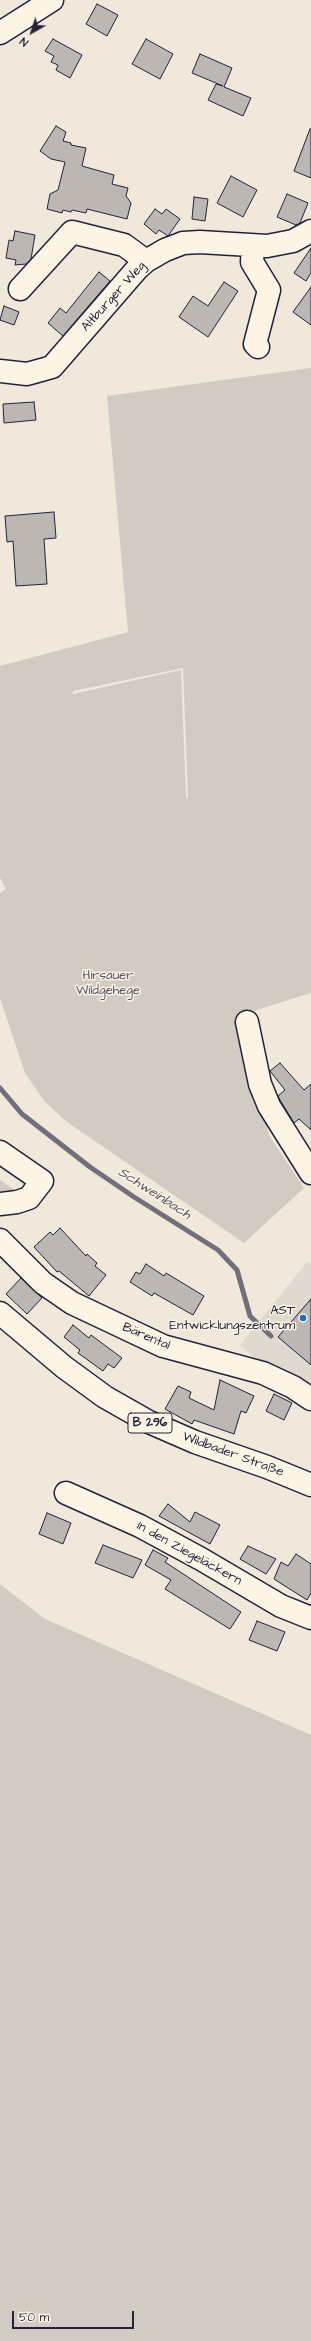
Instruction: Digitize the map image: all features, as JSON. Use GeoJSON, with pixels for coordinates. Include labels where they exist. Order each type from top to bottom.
{"type":"FeatureCollection","features":[{"type":"Feature","properties":{"kind":"street"},"geometry":{"type":"LineString","coordinates":[[0,33],[52,0]]}},
{"type":"Feature","properties":{"kind":"street","name":"Altburger Weg"},"geometry":{"type":"LineString","coordinates":[[0,371],[27,374],[52,367],[146,261],[183,243],[200,242],[253,247],[267,246],[293,241],[311,231]]}},
{"type":"Feature","properties":{"kind":"street"},"geometry":{"type":"LineString","coordinates":[[20,289],[72,232],[124,245],[146,261]]}},
{"type":"Feature","properties":{"kind":"street"},"geometry":{"type":"LineString","coordinates":[[253,247],[252,262],[269,290],[255,344],[258,347]]}},
{"type":"Feature","properties":{"kind":"street"},"geometry":{"type":"LineString","coordinates":[[247,1022],[260,1084],[269,1106],[311,1173]]}},
{"type":"Feature","properties":{"kind":"street"},"geometry":{"type":"LineString","coordinates":[[0,1152],[42,1181],[29,1198],[17,1202],[0,1204]]}},
{"type":"Feature","properties":{"kind":"street","name":"Bärental"},"geometry":{"type":"LineString","coordinates":[[0,1240],[43,1282],[72,1303],[163,1346],[263,1373],[293,1387],[311,1399]]}},
{"type":"Feature","properties":{"kind":"street","name":"Wildbader Straße"},"geometry":{"type":"LineString","coordinates":[[0,1312],[70,1372],[105,1397],[149,1422],[195,1442],[267,1467],[311,1485]]}},
{"type":"Feature","properties":{"kind":"street","name":"In den Ziegeläckern"},"geometry":{"type":"LineString","coordinates":[[66,1493],[140,1526],[201,1559],[281,1606],[311,1618]]}},
{"type":"Feature","properties":{"kind":"shaded area"},"geometry":{"type":"Polygon","coordinates":[[[307,1262],[311,1264],[311,1389],[260,1363],[240,1345],[307,1262]]]}},
{"type":"Feature","properties":{"kind":"green space","name":"Hirsauer Wildgehege"},"geometry":{"type":"Polygon","coordinates":[[[311,368],[311,993],[237,1016],[251,1080],[270,1137],[304,1188],[244,1243],[67,1122],[45,1102],[25,1073],[0,998],[0,893],[6,889],[0,878],[0,666],[128,632],[107,396],[311,368]],[[183,668],[73,691],[73,694],[181,670],[186,798],[188,797],[183,668]]]}},
{"type":"Feature","properties":{"kind":"green space"},"geometry":{"type":"Polygon","coordinates":[[[0,1180],[22,1195],[0,1198],[0,1180]]]}},
{"type":"Feature","properties":{"kind":"green space"},"geometry":{"type":"Polygon","coordinates":[[[0,1584],[45,1619],[311,1735],[311,2341],[0,2341],[0,1584]]]}},
{"type":"Feature","properties":{"kind":"building"},"geometry":{"type":"Polygon","coordinates":[[[97,4],[118,15],[107,36],[86,24],[97,4]]]}},
{"type":"Feature","properties":{"kind":"building"},"geometry":{"type":"Polygon","coordinates":[[[53,39],[82,55],[70,78],[56,70],[58,65],[51,62],[54,56],[45,51],[53,39]]]}},
{"type":"Feature","properties":{"kind":"building"},"geometry":{"type":"Polygon","coordinates":[[[146,39],[173,54],[160,79],[132,64],[146,39]]]}},
{"type":"Feature","properties":{"kind":"building"},"geometry":{"type":"Polygon","coordinates":[[[200,54],[232,68],[224,87],[251,98],[243,116],[208,100],[216,84],[223,86],[192,73],[200,54]]]}},
{"type":"Feature","properties":{"kind":"building"},"geometry":{"type":"Polygon","coordinates":[[[56,126],[66,132],[63,141],[71,143],[71,145],[86,148],[82,166],[114,175],[112,184],[128,188],[126,196],[131,203],[127,219],[87,209],[86,213],[63,210],[62,213],[47,209],[50,194],[58,190],[65,162],[51,159],[40,151],[56,126]]]}},
{"type":"Feature","properties":{"kind":"building"},"geometry":{"type":"Polygon","coordinates":[[[311,129],[311,178],[294,171],[311,129]]]}},
{"type":"Feature","properties":{"kind":"building"},"geometry":{"type":"Polygon","coordinates":[[[231,176],[257,190],[243,217],[217,203],[231,176]]]}},
{"type":"Feature","properties":{"kind":"building"},"geometry":{"type":"Polygon","coordinates":[[[287,194],[308,203],[300,223],[296,225],[277,217],[287,194]]]}},
{"type":"Feature","properties":{"kind":"building"},"geometry":{"type":"Polygon","coordinates":[[[194,197],[208,199],[205,221],[192,219],[194,197]]]}},
{"type":"Feature","properties":{"kind":"building"},"geometry":{"type":"Polygon","coordinates":[[[155,209],[162,214],[166,209],[180,219],[168,236],[159,230],[156,234],[144,224],[155,209]]]}},
{"type":"Feature","properties":{"kind":"building"},"geometry":{"type":"Polygon","coordinates":[[[15,231],[35,235],[31,259],[26,264],[15,265],[16,260],[6,258],[9,240],[13,241],[15,231]]]}},
{"type":"Feature","properties":{"kind":"building"},"geometry":{"type":"Polygon","coordinates":[[[311,248],[311,273],[306,281],[294,273],[311,248]]]}},
{"type":"Feature","properties":{"kind":"building"},"geometry":{"type":"Polygon","coordinates":[[[99,272],[110,281],[63,336],[48,323],[60,308],[66,313],[99,272]]]}},
{"type":"Feature","properties":{"kind":"building"},"geometry":{"type":"Polygon","coordinates":[[[224,282],[238,291],[208,337],[179,317],[193,296],[208,306],[224,282]]]}},
{"type":"Feature","properties":{"kind":"building"},"geometry":{"type":"Polygon","coordinates":[[[311,287],[311,325],[293,312],[311,287]]]}},
{"type":"Feature","properties":{"kind":"building"},"geometry":{"type":"Polygon","coordinates":[[[4,306],[19,312],[14,325],[0,320],[4,306]]]}},
{"type":"Feature","properties":{"kind":"building"},"geometry":{"type":"Polygon","coordinates":[[[34,402],[36,420],[4,423],[3,404],[34,402]]]}},
{"type":"Feature","properties":{"kind":"building"},"geometry":{"type":"Polygon","coordinates":[[[54,512],[56,538],[44,539],[47,584],[16,586],[13,541],[7,542],[5,516],[54,512]]]}},
{"type":"Feature","properties":{"kind":"building"},"geometry":{"type":"Polygon","coordinates":[[[280,1063],[304,1090],[311,1084],[311,1130],[299,1119],[294,1123],[278,1096],[285,1090],[270,1071],[280,1063]]]}},
{"type":"Feature","properties":{"kind":"building"},"geometry":{"type":"Polygon","coordinates":[[[60,1228],[86,1256],[87,1254],[97,1263],[95,1266],[106,1275],[89,1296],[59,1271],[57,1272],[34,1247],[50,1232],[53,1235],[60,1228]]]}},
{"type":"Feature","properties":{"kind":"building"},"geometry":{"type":"Polygon","coordinates":[[[146,1264],[164,1276],[166,1273],[204,1296],[193,1315],[154,1293],[152,1296],[130,1282],[136,1272],[140,1274],[146,1264]]]}},
{"type":"Feature","properties":{"kind":"building"},"geometry":{"type":"Polygon","coordinates":[[[21,1278],[42,1298],[27,1314],[6,1294],[21,1278]]]}},
{"type":"Feature","properties":{"kind":"building","name":"AST Entwicklungszentrum"},"geometry":{"type":"Polygon","coordinates":[[[311,1299],[311,1365],[278,1337],[311,1299]]]}},
{"type":"Feature","properties":{"kind":"building"},"geometry":{"type":"Polygon","coordinates":[[[73,1325],[89,1338],[91,1335],[122,1358],[114,1368],[108,1364],[103,1371],[78,1353],[80,1350],[64,1337],[73,1325]]]}},
{"type":"Feature","properties":{"kind":"building"},"geometry":{"type":"Polygon","coordinates":[[[220,1380],[254,1396],[246,1413],[241,1411],[234,1434],[194,1420],[192,1424],[165,1409],[178,1386],[191,1392],[189,1398],[214,1410],[220,1380]]]}},
{"type":"Feature","properties":{"kind":"building"},"geometry":{"type":"Polygon","coordinates":[[[274,1394],[292,1403],[284,1420],[266,1411],[274,1394]]]}},
{"type":"Feature","properties":{"kind":"building"},"geometry":{"type":"Polygon","coordinates":[[[168,1504],[190,1522],[195,1512],[220,1525],[210,1544],[159,1516],[168,1504]]]}},
{"type":"Feature","properties":{"kind":"building"},"geometry":{"type":"Polygon","coordinates":[[[47,1513],[71,1523],[63,1544],[39,1534],[47,1513]]]}},
{"type":"Feature","properties":{"kind":"building"},"geometry":{"type":"Polygon","coordinates":[[[103,1545],[142,1560],[133,1578],[95,1563],[103,1545]]]}},
{"type":"Feature","properties":{"kind":"building"},"geometry":{"type":"Polygon","coordinates":[[[248,1546],[276,1559],[266,1574],[240,1559],[248,1546]]]}},
{"type":"Feature","properties":{"kind":"building"},"geometry":{"type":"Polygon","coordinates":[[[153,1550],[168,1558],[165,1562],[241,1612],[230,1629],[165,1589],[171,1580],[145,1565],[153,1550]]]}},
{"type":"Feature","properties":{"kind":"building"},"geometry":{"type":"Polygon","coordinates":[[[296,1554],[311,1564],[311,1593],[307,1600],[274,1579],[281,1562],[288,1566],[296,1554]]]}},
{"type":"Feature","properties":{"kind":"building"},"geometry":{"type":"Polygon","coordinates":[[[257,1621],[285,1632],[277,1651],[249,1640],[257,1621]]]}},
{"type":"Feature","properties":{"kind":"waterway","name":"Schweinbach"},"geometry":{"type":"LineString","coordinates":[[0,1088],[22,1114],[90,1167],[134,1197],[218,1250],[237,1270],[250,1316],[271,1336]]}},
{"type":"Feature","properties":{"kind":"place","name":"AST Entwicklungszentrum"},"geometry":{"type":"Point","coordinates":[303,1318]}}]}
